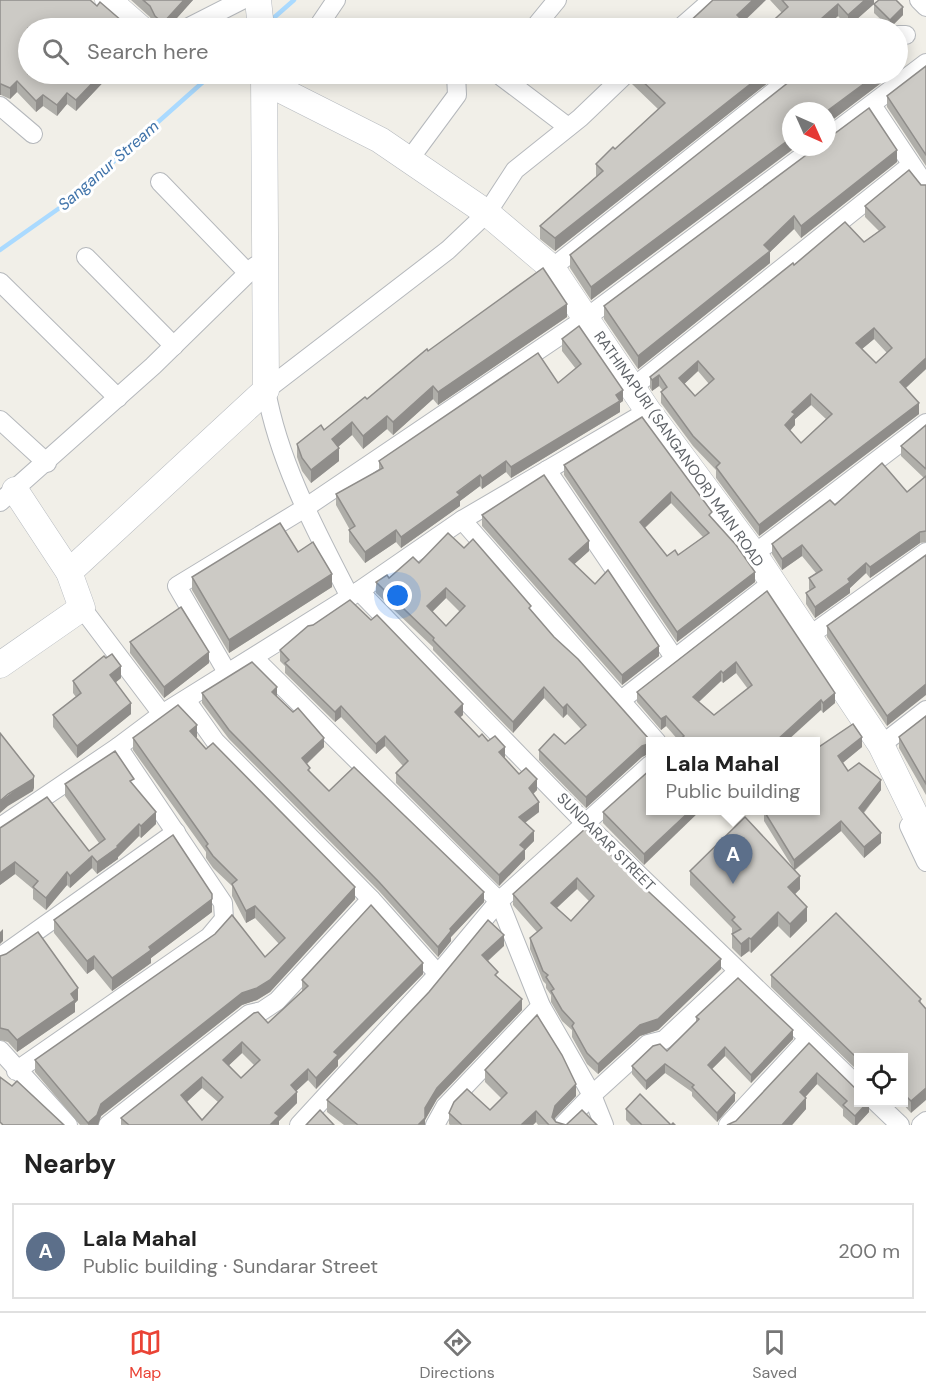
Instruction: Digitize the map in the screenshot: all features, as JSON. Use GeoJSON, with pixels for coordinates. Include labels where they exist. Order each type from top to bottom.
{"type":"FeatureCollection","features":[{"type":"Feature","properties":{"kind":"street"},"geometry":{"type":"LineString","coordinates":[[108,0],[129,18]]}},
{"type":"Feature","properties":{"kind":"street"},"geometry":{"type":"LineString","coordinates":[[206,18],[242,0]]}},
{"type":"Feature","properties":{"kind":"street"},"geometry":{"type":"LineString","coordinates":[[258,0],[260,18]]}},
{"type":"Feature","properties":{"kind":"street"},"geometry":{"type":"LineString","coordinates":[[324,18],[336,0]]}},
{"type":"Feature","properties":{"kind":"street"},"geometry":{"type":"LineString","coordinates":[[542,18],[557,0]]}},
{"type":"Feature","properties":{"kind":"street"},"geometry":{"type":"LineString","coordinates":[[691,18],[712,0]]}},
{"type":"Feature","properties":{"kind":"street"},"geometry":{"type":"LineString","coordinates":[[919,0],[926,7]]}},
{"type":"Feature","properties":{"kind":"street"},"geometry":{"type":"LineString","coordinates":[[908,77],[926,63]]}},
{"type":"Feature","properties":{"kind":"street"},"geometry":{"type":"LineString","coordinates":[[266,390],[256,265],[272,84]]}},
{"type":"Feature","properties":{"kind":"street","name":"RATHINAPURI (SANGANOOR) MAIN ROAD"},"geometry":{"type":"LineString","coordinates":[[285,84],[380,140],[487,213],[552,268],[648,411],[754,554],[881,745],[926,837]]}},
{"type":"Feature","properties":{"kind":"street"},"geometry":{"type":"LineString","coordinates":[[409,160],[457,95],[456,84]]}},
{"type":"Feature","properties":{"kind":"street"},"geometry":{"type":"LineString","coordinates":[[511,84],[568,128]]}},
{"type":"Feature","properties":{"kind":"street"},"geometry":{"type":"LineString","coordinates":[[69,572],[266,390],[448,250],[487,213],[515,170],[568,128],[615,84]]}},
{"type":"Feature","properties":{"kind":"street"},"geometry":{"type":"LineString","coordinates":[[552,268],[783,84]]}},
{"type":"Feature","properties":{"kind":"street"},"geometry":{"type":"LineString","coordinates":[[836,131],[899,84]]}},
{"type":"Feature","properties":{"kind":"street"},"geometry":{"type":"LineString","coordinates":[[872,105],[926,186]]}},
{"type":"Feature","properties":{"kind":"street"},"geometry":{"type":"LineString","coordinates":[[0,106],[33,134]]}},
{"type":"Feature","properties":{"kind":"street"},"geometry":{"type":"LineString","coordinates":[[228,674],[177,586],[304,508],[586,318],[803,156]]}},
{"type":"Feature","properties":{"kind":"street"},"geometry":{"type":"LineString","coordinates":[[632,388],[911,165]]}},
{"type":"Feature","properties":{"kind":"street"},"geometry":{"type":"LineString","coordinates":[[160,183],[256,265]]}},
{"type":"Feature","properties":{"kind":"street"},"geometry":{"type":"LineString","coordinates":[[86,257],[174,346]]}},
{"type":"Feature","properties":{"kind":"street"},"geometry":{"type":"LineString","coordinates":[[162,714],[82,608],[69,572],[7,496],[118,398],[256,265]]}},
{"type":"Feature","properties":{"kind":"street"},"geometry":{"type":"LineString","coordinates":[[1,283],[118,398]]}},
{"type":"Feature","properties":{"kind":"street","name":"SUNDARAR STREET"},"geometry":{"type":"LineString","coordinates":[[266,390],[270,412],[304,508],[355,594],[586,824],[854,1082]]}},
{"type":"Feature","properties":{"kind":"street"},"geometry":{"type":"LineString","coordinates":[[0,827],[118,747],[162,714],[355,594],[462,520],[648,411]]}},
{"type":"Feature","properties":{"kind":"street"},"geometry":{"type":"LineString","coordinates":[[0,420],[46,463]]}},
{"type":"Feature","properties":{"kind":"street"},"geometry":{"type":"LineString","coordinates":[[754,554],[926,423]]}},
{"type":"Feature","properties":{"kind":"street"},"geometry":{"type":"LineString","coordinates":[[547,470],[675,659]]}},
{"type":"Feature","properties":{"kind":"street"},"geometry":{"type":"LineString","coordinates":[[462,520],[653,737]]}},
{"type":"Feature","properties":{"kind":"street"},"geometry":{"type":"LineString","coordinates":[[809,636],[926,552]]}},
{"type":"Feature","properties":{"kind":"street"},"geometry":{"type":"LineString","coordinates":[[620,700],[773,582]]}},
{"type":"Feature","properties":{"kind":"street"},"geometry":{"type":"LineString","coordinates":[[0,665],[82,608]]}},
{"type":"Feature","properties":{"kind":"street"},"geometry":{"type":"LineString","coordinates":[[254,658],[499,901],[541,1006],[592,1095],[604,1125]]}},
{"type":"Feature","properties":{"kind":"street"},"geometry":{"type":"LineString","coordinates":[[186,700],[215,741],[371,899],[438,974]]}},
{"type":"Feature","properties":{"kind":"street"},"geometry":{"type":"LineString","coordinates":[[926,710],[881,745],[877,758],[926,862]]}},
{"type":"Feature","properties":{"kind":"street"},"geometry":{"type":"LineString","coordinates":[[881,745],[892,749],[898,755],[926,814]]}},
{"type":"Feature","properties":{"kind":"street"},"geometry":{"type":"LineString","coordinates":[[16,1071],[209,937],[224,919],[223,903],[118,747]]}},
{"type":"Feature","properties":{"kind":"street"},"geometry":{"type":"LineString","coordinates":[[299,1125],[438,974],[499,901],[646,770]]}},
{"type":"Feature","properties":{"kind":"street"},"geometry":{"type":"LineString","coordinates":[[0,957],[176,832]]}},
{"type":"Feature","properties":{"kind":"street"},"geometry":{"type":"LineString","coordinates":[[108,1125],[249,1014],[262,1011],[277,1001],[371,899]]}},
{"type":"Feature","properties":{"kind":"street"},"geometry":{"type":"LineString","coordinates":[[563,1125],[648,1044],[664,1040],[738,971]]}},
{"type":"Feature","properties":{"kind":"street"},"geometry":{"type":"LineString","coordinates":[[435,1125],[445,1107],[541,1006]]}},
{"type":"Feature","properties":{"kind":"street"},"geometry":{"type":"LineString","coordinates":[[728,1125],[808,1039]]}},
{"type":"Feature","properties":{"kind":"street"},"geometry":{"type":"LineString","coordinates":[[0,1050],[16,1071],[68,1125]]}},
{"type":"Feature","properties":{"kind":"street"},"geometry":{"type":"LineString","coordinates":[[881,1107],[900,1125]]}},
{"type":"Feature","properties":{"kind":"street"},"geometry":{"type":"LineString","coordinates":[[921,1125],[926,1121]]}},
{"type":"Feature","properties":{"kind":"building"},"geometry":{"type":"Polygon","coordinates":[[[0,0],[90,0],[97,6],[100,2],[118,18],[18,18],[18,82],[10,88],[0,84],[0,0]]]}},
{"type":"Feature","properties":{"kind":"building"},"geometry":{"type":"Polygon","coordinates":[[[143,0],[184,0],[168,18],[157,18],[143,0]]]}},
{"type":"Feature","properties":{"kind":"building"},"geometry":{"type":"Polygon","coordinates":[[[713,0],[753,0],[737,15],[740,18],[694,18],[713,0]]]}},
{"type":"Feature","properties":{"kind":"building"},"geometry":{"type":"Polygon","coordinates":[[[782,0],[865,0],[848,15],[838,4],[822,18],[776,18],[788,7],[782,0]]]}},
{"type":"Feature","properties":{"kind":"building"},"geometry":{"type":"Polygon","coordinates":[[[879,0],[896,0],[903,7],[892,18],[888,18],[874,4],[879,0]]]}},
{"type":"Feature","properties":{"kind":"building"},"geometry":{"type":"Polygon","coordinates":[[[926,66],[926,155],[887,96],[903,84],[908,84],[908,80],[926,66]]]}},
{"type":"Feature","properties":{"kind":"building"},"geometry":{"type":"Polygon","coordinates":[[[20,84],[91,84],[76,100],[67,93],[57,105],[43,95],[36,101],[20,84]]]}},
{"type":"Feature","properties":{"kind":"building"},"geometry":{"type":"Polygon","coordinates":[[[645,84],[750,84],[555,238],[540,226],[603,171],[596,164],[613,147],[615,149],[665,103],[645,84]]]}},
{"type":"Feature","properties":{"kind":"building"},"geometry":{"type":"Polygon","coordinates":[[[786,84],[863,84],[836,104],[836,102],[782,102],[782,145],[591,287],[570,255],[786,84]]]}},
{"type":"Feature","properties":{"kind":"building"},"geometry":{"type":"Polygon","coordinates":[[[869,108],[897,150],[801,226],[794,216],[764,245],[770,251],[638,356],[604,306],[805,156],[836,156],[836,133],[869,108]]]}},
{"type":"Feature","properties":{"kind":"building"},"geometry":{"type":"Polygon","coordinates":[[[909,170],[921,185],[926,185],[926,358],[900,382],[919,403],[759,525],[716,467],[720,463],[693,436],[661,392],[667,387],[659,375],[652,380],[650,377],[793,263],[794,265],[845,222],[864,242],[885,227],[865,206],[909,170]],[[874,328],[856,343],[876,363],[892,348],[874,328]],[[698,361],[679,378],[695,396],[714,379],[698,361]],[[811,394],[792,412],[795,414],[785,425],[801,443],[832,414],[811,394]]]}},
{"type":"Feature","properties":{"kind":"building"},"geometry":{"type":"Polygon","coordinates":[[[543,268],[567,304],[438,392],[433,386],[393,422],[387,416],[363,436],[352,422],[332,439],[339,448],[311,470],[302,458],[297,444],[321,425],[324,430],[365,397],[367,399],[427,349],[428,351],[543,268]]]}},
{"type":"Feature","properties":{"kind":"building"},"geometry":{"type":"Polygon","coordinates":[[[579,326],[623,390],[616,395],[620,401],[511,467],[506,461],[482,478],[480,475],[457,492],[460,495],[401,537],[396,530],[365,552],[349,530],[355,526],[336,494],[383,468],[379,461],[538,353],[558,383],[581,364],[562,339],[579,326]]]}},
{"type":"Feature","properties":{"kind":"building"},"geometry":{"type":"Polygon","coordinates":[[[642,417],[712,512],[709,515],[736,545],[755,572],[677,632],[564,465],[642,417]],[[671,492],[640,522],[667,556],[675,550],[678,555],[709,533],[671,492]]]}},
{"type":"Feature","properties":{"kind":"building"},"geometry":{"type":"Polygon","coordinates":[[[926,425],[926,469],[901,446],[926,425]]]}},
{"type":"Feature","properties":{"kind":"building"},"geometry":{"type":"Polygon","coordinates":[[[882,463],[907,492],[926,476],[926,531],[920,532],[870,567],[866,563],[848,579],[850,582],[815,607],[806,593],[815,587],[809,578],[822,570],[802,545],[782,559],[772,544],[830,500],[835,505],[882,463]]]}},
{"type":"Feature","properties":{"kind":"building"},"geometry":{"type":"Polygon","coordinates":[[[544,475],[589,541],[569,559],[595,584],[608,570],[659,646],[622,675],[482,515],[544,475]]]}},
{"type":"Feature","properties":{"kind":"building"},"geometry":{"type":"Polygon","coordinates":[[[280,523],[298,552],[313,542],[332,574],[229,640],[192,577],[280,523]]]}},
{"type":"Feature","properties":{"kind":"building"},"geometry":{"type":"Polygon","coordinates":[[[448,533],[464,548],[473,539],[531,606],[529,608],[554,637],[578,659],[647,737],[646,745],[586,797],[539,750],[554,734],[565,744],[586,725],[567,704],[563,708],[544,687],[513,722],[433,640],[434,638],[376,582],[387,575],[389,578],[413,557],[419,563],[448,533]],[[446,588],[427,606],[446,626],[465,606],[446,588]]]}},
{"type":"Feature","properties":{"kind":"building"},"geometry":{"type":"Polygon","coordinates":[[[926,555],[926,684],[887,716],[827,626],[926,555]]]}},
{"type":"Feature","properties":{"kind":"building"},"geometry":{"type":"Polygon","coordinates":[[[767,591],[835,693],[823,703],[821,700],[780,737],[683,737],[666,716],[661,719],[637,692],[767,591]],[[736,662],[723,673],[721,671],[693,697],[714,715],[752,685],[736,662]]]}},
{"type":"Feature","properties":{"kind":"building"},"geometry":{"type":"Polygon","coordinates":[[[350,600],[371,620],[377,615],[463,704],[455,712],[479,737],[482,734],[488,741],[495,736],[505,747],[499,752],[519,774],[526,768],[537,779],[529,788],[539,802],[519,817],[534,831],[520,845],[525,849],[499,875],[396,773],[408,761],[385,736],[376,744],[341,706],[335,712],[285,663],[289,660],[280,650],[308,626],[350,600]]]}},
{"type":"Feature","properties":{"kind":"building"},"geometry":{"type":"Polygon","coordinates":[[[181,607],[209,652],[164,687],[130,642],[181,607]]]}},
{"type":"Feature","properties":{"kind":"building"},"geometry":{"type":"Polygon","coordinates":[[[112,654],[121,666],[110,675],[131,703],[77,746],[53,715],[81,693],[73,681],[104,656],[106,658],[112,654]]]}},
{"type":"Feature","properties":{"kind":"building"},"geometry":{"type":"Polygon","coordinates":[[[252,662],[277,687],[272,692],[293,712],[298,708],[324,738],[302,758],[310,768],[308,770],[329,791],[354,767],[484,892],[450,929],[451,931],[438,947],[379,882],[229,730],[202,693],[252,662]]]}},
{"type":"Feature","properties":{"kind":"building"},"geometry":{"type":"Polygon","coordinates":[[[178,705],[197,725],[190,731],[206,749],[213,743],[355,887],[270,980],[242,993],[101,1104],[97,1115],[88,1123],[35,1060],[215,934],[232,915],[265,957],[285,938],[255,906],[246,911],[232,884],[237,880],[213,856],[206,846],[208,844],[133,738],[178,705]]]}},
{"type":"Feature","properties":{"kind":"building"},"geometry":{"type":"Polygon","coordinates":[[[926,716],[926,784],[899,737],[926,716]]]}},
{"type":"Feature","properties":{"kind":"building"},"geometry":{"type":"Polygon","coordinates":[[[853,724],[862,737],[838,756],[848,771],[859,763],[881,780],[859,808],[881,833],[864,847],[841,821],[794,860],[766,815],[820,815],[820,746],[853,724]]]}},
{"type":"Feature","properties":{"kind":"building"},"geometry":{"type":"Polygon","coordinates":[[[0,733],[34,776],[33,779],[0,801],[0,733]]]}},
{"type":"Feature","properties":{"kind":"building"},"geometry":{"type":"Polygon","coordinates":[[[115,751],[134,779],[130,781],[156,812],[141,826],[139,824],[118,847],[97,862],[92,856],[70,876],[67,872],[46,898],[33,887],[38,881],[15,862],[0,873],[0,828],[47,797],[89,851],[105,839],[65,784],[115,751]]]}},
{"type":"Feature","properties":{"kind":"building"},"geometry":{"type":"Polygon","coordinates":[[[646,773],[646,815],[686,815],[644,854],[603,812],[646,773]]]}},
{"type":"Feature","properties":{"kind":"building"},"geometry":{"type":"Polygon","coordinates":[[[745,817],[800,876],[788,887],[807,907],[790,924],[778,912],[751,939],[741,944],[732,934],[741,929],[732,920],[735,917],[690,871],[745,817]]]}},
{"type":"Feature","properties":{"kind":"building"},"geometry":{"type":"Polygon","coordinates":[[[585,829],[721,959],[658,1019],[640,1025],[598,1064],[587,1053],[572,1026],[574,1023],[562,1010],[551,991],[554,989],[546,977],[548,975],[543,971],[530,938],[542,928],[513,894],[585,829]],[[577,878],[551,903],[571,921],[594,896],[577,878]]]}},
{"type":"Feature","properties":{"kind":"building"},"geometry":{"type":"Polygon","coordinates":[[[173,835],[212,894],[212,899],[149,947],[151,950],[112,978],[94,956],[87,961],[54,920],[173,835]]]}},
{"type":"Feature","properties":{"kind":"building"},"geometry":{"type":"Polygon","coordinates":[[[371,905],[423,963],[334,1052],[338,1055],[316,1078],[308,1069],[291,1085],[297,1092],[275,1113],[279,1116],[270,1125],[129,1125],[121,1118],[254,1013],[258,1012],[268,1023],[308,986],[302,980],[371,905]],[[242,1042],[223,1060],[241,1078],[260,1060],[242,1042]],[[202,1077],[181,1095],[202,1120],[223,1097],[202,1077]]]}},
{"type":"Feature","properties":{"kind":"building"},"geometry":{"type":"Polygon","coordinates":[[[836,913],[921,999],[919,1001],[926,1009],[926,1088],[911,1101],[908,1098],[908,1053],[854,1053],[854,1055],[771,975],[836,913]]]}},
{"type":"Feature","properties":{"kind":"building"},"geometry":{"type":"Polygon","coordinates":[[[488,920],[504,935],[482,955],[498,972],[495,975],[522,999],[437,1088],[425,1108],[425,1118],[418,1125],[358,1125],[327,1100],[429,992],[488,920]]]}},
{"type":"Feature","properties":{"kind":"building"},"geometry":{"type":"Polygon","coordinates":[[[38,932],[78,988],[71,994],[75,1000],[17,1040],[8,1030],[0,1028],[0,956],[38,932]]]}},
{"type":"Feature","properties":{"kind":"building"},"geometry":{"type":"Polygon","coordinates":[[[738,978],[793,1030],[751,1075],[725,1047],[708,1065],[735,1093],[717,1113],[692,1087],[694,1085],[665,1064],[646,1081],[632,1066],[653,1046],[660,1044],[667,1051],[699,1019],[696,1017],[738,978]]]}},
{"type":"Feature","properties":{"kind":"building"},"geometry":{"type":"Polygon","coordinates":[[[537,1015],[562,1055],[576,1084],[555,1106],[552,1117],[556,1122],[566,1125],[549,1125],[536,1111],[521,1125],[462,1125],[449,1113],[454,1102],[467,1089],[490,1110],[507,1093],[485,1070],[537,1015]]]}},
{"type":"Feature","properties":{"kind":"building"},"geometry":{"type":"Polygon","coordinates":[[[809,1043],[854,1087],[854,1107],[863,1107],[855,1116],[843,1105],[847,1101],[817,1073],[800,1092],[806,1098],[782,1125],[727,1125],[736,1121],[809,1043]]]}},
{"type":"Feature","properties":{"kind":"building"},"geometry":{"type":"Polygon","coordinates":[[[0,1077],[12,1086],[17,1081],[64,1125],[3,1125],[0,1122],[0,1077]]]}},
{"type":"Feature","properties":{"kind":"building"},"geometry":{"type":"Polygon","coordinates":[[[640,1094],[671,1125],[642,1125],[626,1109],[640,1094]]]}},
{"type":"Feature","properties":{"kind":"building"},"geometry":{"type":"Polygon","coordinates":[[[320,1110],[334,1125],[306,1125],[320,1110]]]}},
{"type":"Feature","properties":{"kind":"building"},"geometry":{"type":"Polygon","coordinates":[[[582,1110],[597,1125],[566,1125],[582,1110]]]}},
{"type":"Feature","properties":{"kind":"waterway","name":"Sanganur Stream"},"geometry":{"type":"LineString","coordinates":[[274,18],[294,0]]}},
{"type":"Feature","properties":{"kind":"waterway","name":"Sanganur Stream"},"geometry":{"type":"LineString","coordinates":[[0,250],[68,202],[201,84]]}},
{"type":"Feature","properties":{"kind":"place","name":"Lala Mahal"},"geometry":{"type":"Point","coordinates":[733,884]}}]}
